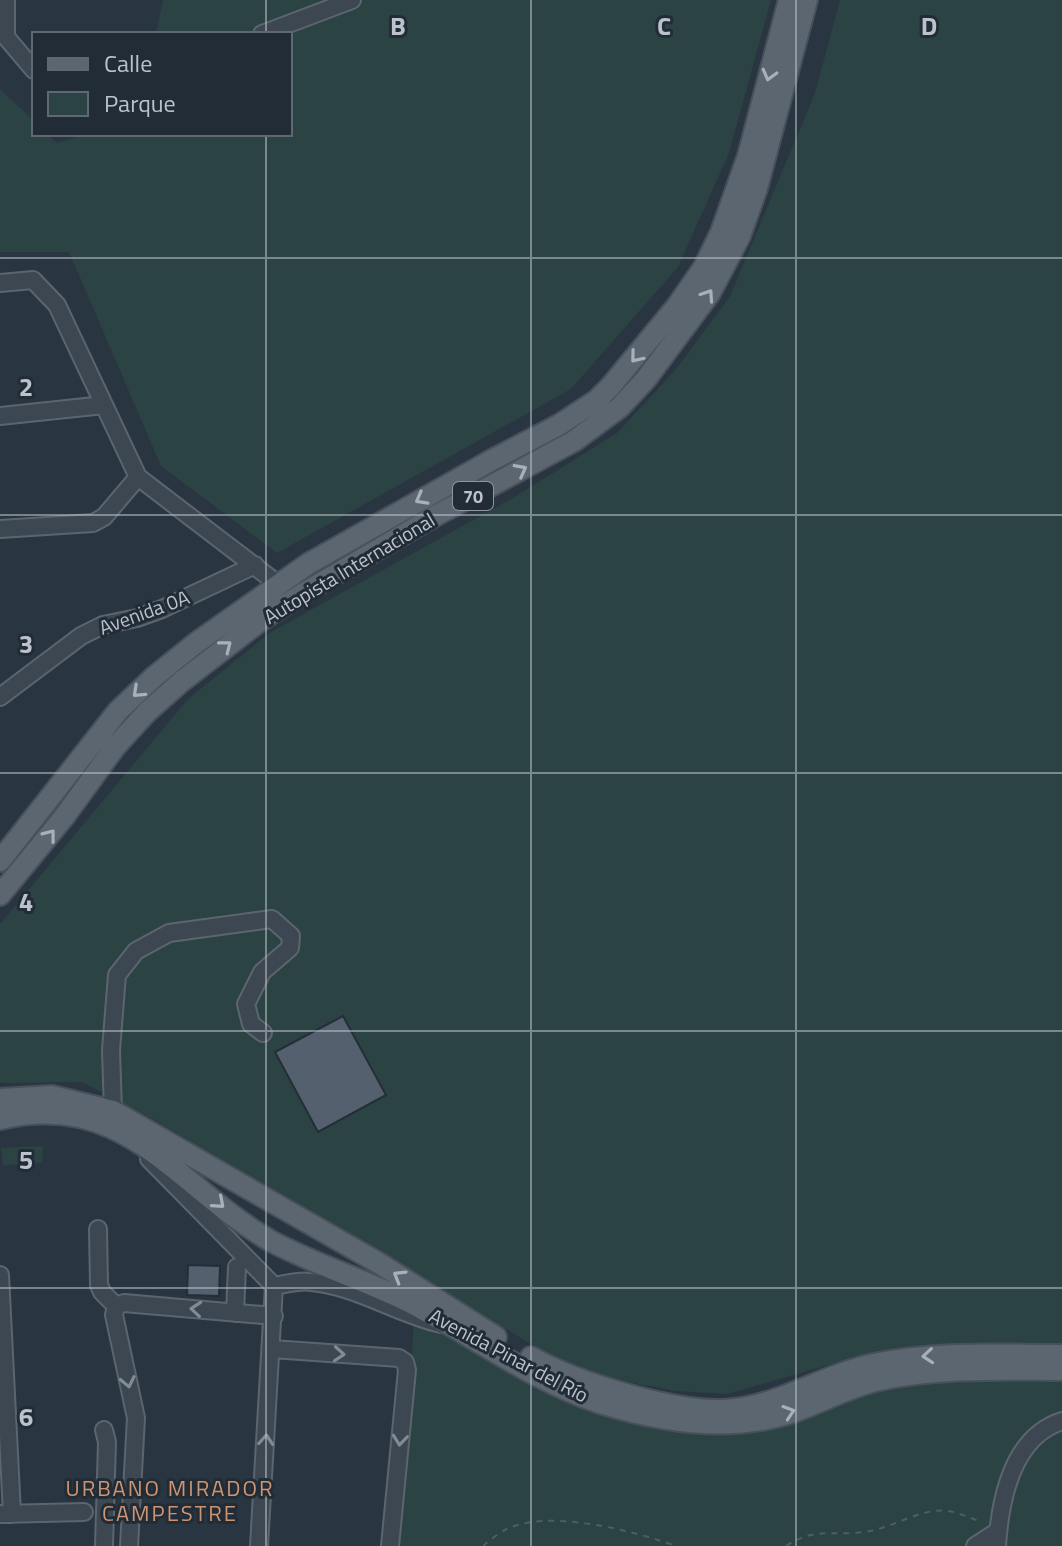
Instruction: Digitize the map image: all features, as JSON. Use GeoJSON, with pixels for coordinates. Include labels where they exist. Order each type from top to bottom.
{"type":"FeatureCollection","features":[{"type":"Feature","properties":{"kind":"main road","name":"Autopista Internacional"},"geometry":{"type":"LineString","coordinates":[[0,861],[102,729],[134,695],[217,627],[278,584],[397,512],[559,425],[597,400],[626,370],[686,294],[704,267],[721,232],[748,156],[789,0]]}},
{"type":"Feature","properties":{"kind":"main road","name":"Autopista Internacional"},"geometry":{"type":"LineString","coordinates":[[0,895],[64,817],[115,747],[147,712],[182,681],[260,621],[307,591],[433,517],[574,441],[620,407],[646,379],[710,293],[740,236],[757,188],[807,0]]}},
{"type":"Feature","properties":{"kind":"main road","name":"Avenida Pinar del Río"},"geometry":{"type":"LineString","coordinates":[[0,1099],[52,1096],[113,1119],[382,1265],[538,1361],[622,1393],[683,1406],[734,1409],[781,1397],[871,1364],[947,1355],[1062,1355]]}},
{"type":"Feature","properties":{"kind":"main road","name":"Avenida Pinar del Río"},"geometry":{"type":"LineString","coordinates":[[0,1119],[41,1113],[113,1119],[246,1226],[297,1253],[363,1280],[571,1392],[600,1403],[654,1416],[695,1422],[740,1423],[784,1415],[876,1381],[971,1370],[1062,1370]]}},
{"type":"Feature","properties":{"kind":"main road"},"geometry":{"type":"LineString","coordinates":[[246,1226],[256,1227],[265,1222],[269,1213],[263,1199]]}},
{"type":"Feature","properties":{"kind":"main road"},"geometry":{"type":"LineString","coordinates":[[297,1253],[289,1244],[290,1232],[300,1226],[312,1227]]}},
{"type":"Feature","properties":{"kind":"street"},"geometry":{"type":"LineString","coordinates":[[6,0],[6,37],[32,68]]}},
{"type":"Feature","properties":{"kind":"street"},"geometry":{"type":"LineString","coordinates":[[267,32],[352,0]]}},
{"type":"Feature","properties":{"kind":"street"},"geometry":{"type":"LineString","coordinates":[[0,283],[33,280],[57,305],[138,477],[278,584]]}},
{"type":"Feature","properties":{"kind":"street"},"geometry":{"type":"LineString","coordinates":[[0,416],[104,405]]}},
{"type":"Feature","properties":{"kind":"street"},"geometry":{"type":"LineString","coordinates":[[0,529],[93,523],[104,517],[138,477]]}},
{"type":"Feature","properties":{"kind":"street","name":"Avenida 0A"},"geometry":{"type":"LineString","coordinates":[[0,697],[81,636],[103,625],[162,609],[255,565]]}},
{"type":"Feature","properties":{"kind":"street"},"geometry":{"type":"LineString","coordinates":[[259,1546],[274,1286],[113,1119],[111,1050],[117,975],[136,951],[169,933],[272,919],[291,936],[290,948],[262,972],[246,1004],[251,1024],[263,1033]]}},
{"type":"Feature","properties":{"kind":"street"},"geometry":{"type":"LineString","coordinates":[[98,1229],[99,1285],[116,1306]]}},
{"type":"Feature","properties":{"kind":"street"},"geometry":{"type":"LineString","coordinates":[[235,1313],[237,1267]]}},
{"type":"Feature","properties":{"kind":"street"},"geometry":{"type":"LineString","coordinates":[[0,1275],[6,1514],[84,1512]]}},
{"type":"Feature","properties":{"kind":"street"},"geometry":{"type":"LineString","coordinates":[[274,1286],[308,1281],[343,1288],[420,1319],[451,1326]]}},
{"type":"Feature","properties":{"kind":"street"},"geometry":{"type":"LineString","coordinates":[[116,1306],[124,1303],[274,1316]]}},
{"type":"Feature","properties":{"kind":"street"},"geometry":{"type":"LineString","coordinates":[[116,1306],[114,1315],[136,1418],[129,1546]]}},
{"type":"Feature","properties":{"kind":"street"},"geometry":{"type":"LineString","coordinates":[[272,1349],[399,1358],[405,1362],[407,1370],[390,1546]]}},
{"type":"Feature","properties":{"kind":"street"},"geometry":{"type":"LineString","coordinates":[[975,1546],[998,1533],[1005,1488],[1029,1445],[1052,1424],[1062,1421]]}},
{"type":"Feature","properties":{"kind":"street"},"geometry":{"type":"LineString","coordinates":[[104,1430],[107,1442],[104,1546]]}},
{"type":"Feature","properties":{"kind":"path"},"geometry":{"type":"LineString","coordinates":[[786,1546],[801,1536],[866,1532],[935,1510],[953,1511],[989,1524],[998,1533]]}},
{"type":"Feature","properties":{"kind":"path"},"geometry":{"type":"LineString","coordinates":[[483,1546],[504,1530],[557,1520],[639,1533],[676,1546]]}},
{"type":"Feature","properties":{"kind":"green space"},"geometry":{"type":"Polygon","coordinates":[[[163,0],[771,0],[729,153],[678,267],[571,389],[277,553],[161,466],[69,252],[0,252],[0,89],[32,119],[32,136],[49,136],[57,143],[81,136],[292,136],[292,32],[156,32],[163,0]]]}},
{"type":"Feature","properties":{"kind":"green space"},"geometry":{"type":"Polygon","coordinates":[[[840,0],[1062,0],[1062,1346],[917,1346],[825,1366],[727,1394],[675,1391],[578,1372],[153,1119],[82,1082],[0,1083],[0,924],[188,699],[271,632],[513,498],[617,433],[677,368],[730,296],[815,93],[840,0]]]}},
{"type":"Feature","properties":{"kind":"green space"},"geometry":{"type":"Polygon","coordinates":[[[43,1146],[42,1163],[3,1165],[1,1148],[43,1146]]]}},
{"type":"Feature","properties":{"kind":"green space"},"geometry":{"type":"Polygon","coordinates":[[[414,1320],[454,1331],[633,1418],[976,1376],[1062,1376],[1062,1546],[399,1546],[414,1320]]]}},
{"type":"Feature","properties":{"kind":"building"},"geometry":{"type":"Polygon","coordinates":[[[343,1016],[386,1095],[318,1132],[275,1052],[343,1016]]]}},
{"type":"Feature","properties":{"kind":"building"},"geometry":{"type":"Polygon","coordinates":[[[188,1265],[220,1266],[219,1296],[187,1295],[188,1265]]]}},
{"type":"Feature","properties":{"kind":"district","name":"URBANO MIRADOR CAMPESTRE"},"geometry":{"type":"Point","coordinates":[170,1500]}}]}
